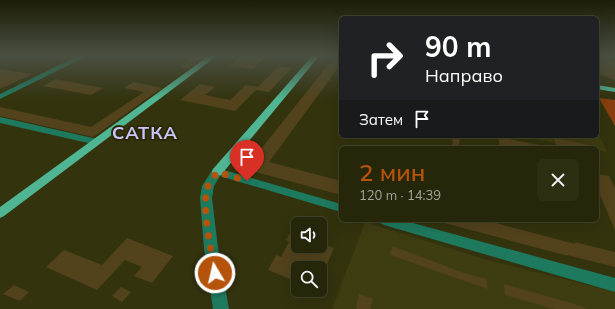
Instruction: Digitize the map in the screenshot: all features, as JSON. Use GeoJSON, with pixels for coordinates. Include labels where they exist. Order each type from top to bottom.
{"type":"FeatureCollection","features":[{"type":"Feature","properties":{"kind":"main road"},"geometry":{"type":"LineString","coordinates":[[0,213],[195,69]]}},
{"type":"Feature","properties":{"kind":"main road"},"geometry":{"type":"LineString","coordinates":[[217,172],[305,69]]}},
{"type":"Feature","properties":{"kind":"main road"},"geometry":{"type":"LineString","coordinates":[[599,87],[615,90]]}},
{"type":"Feature","properties":{"kind":"street"},"geometry":{"type":"LineString","coordinates":[[0,97],[56,69]]}},
{"type":"Feature","properties":{"kind":"street"},"geometry":{"type":"LineString","coordinates":[[0,120],[97,142]]}},
{"type":"Feature","properties":{"kind":"street"},"geometry":{"type":"LineString","coordinates":[[221,309],[211,248],[206,198],[208,186],[217,172],[339,207]]}},
{"type":"Feature","properties":{"kind":"street"},"geometry":{"type":"LineString","coordinates":[[391,222],[615,285]]}},
{"type":"Feature","properties":{"kind":"shaded area"},"geometry":{"type":"Polygon","coordinates":[[[599,98],[615,100],[615,126],[599,98]]]}},
{"type":"Feature","properties":{"kind":"shaded area"},"geometry":{"type":"Polygon","coordinates":[[[599,134],[607,152],[599,150],[599,146],[573,146],[530,138],[599,138],[599,134]]]}},
{"type":"Feature","properties":{"kind":"shaded area"},"geometry":{"type":"Polygon","coordinates":[[[365,222],[487,260],[615,292],[615,309],[332,309],[365,222]]]}},
{"type":"Feature","properties":{"kind":"building"},"geometry":{"type":"Polygon","coordinates":[[[0,69],[32,74],[0,89],[0,69]]]}},
{"type":"Feature","properties":{"kind":"building"},"geometry":{"type":"Polygon","coordinates":[[[276,69],[291,69],[269,92],[256,90],[235,111],[180,100],[200,84],[215,87],[205,95],[230,100],[246,85],[258,87],[276,69]]]}},
{"type":"Feature","properties":{"kind":"building"},"geometry":{"type":"Polygon","coordinates":[[[324,69],[337,69],[269,162],[339,180],[339,194],[245,169],[324,69]]]}},
{"type":"Feature","properties":{"kind":"building"},"geometry":{"type":"Polygon","coordinates":[[[599,69],[615,69],[615,80],[599,74],[599,69]]]}},
{"type":"Feature","properties":{"kind":"building"},"geometry":{"type":"Polygon","coordinates":[[[55,79],[103,88],[91,95],[43,86],[55,79]]]}},
{"type":"Feature","properties":{"kind":"building"},"geometry":{"type":"Polygon","coordinates":[[[133,82],[162,88],[93,137],[0,116],[0,107],[91,127],[144,92],[124,88],[133,82]]]}},
{"type":"Feature","properties":{"kind":"building"},"geometry":{"type":"Polygon","coordinates":[[[453,138],[460,138],[459,146],[452,146],[453,138]]]}},
{"type":"Feature","properties":{"kind":"building"},"geometry":{"type":"Polygon","coordinates":[[[499,138],[504,138],[539,145],[503,146],[499,145],[499,138]]]}},
{"type":"Feature","properties":{"kind":"building"},"geometry":{"type":"Polygon","coordinates":[[[554,138],[589,145],[589,146],[556,146],[554,138]]]}},
{"type":"Feature","properties":{"kind":"building"},"geometry":{"type":"Polygon","coordinates":[[[599,174],[609,176],[615,188],[615,230],[599,193],[599,174]]]}},
{"type":"Feature","properties":{"kind":"building"},"geometry":{"type":"Polygon","coordinates":[[[441,222],[492,222],[575,244],[574,242],[615,252],[615,267],[567,255],[568,256],[441,222]]]}},
{"type":"Feature","properties":{"kind":"building"},"geometry":{"type":"Polygon","coordinates":[[[291,232],[291,253],[327,253],[327,246],[334,248],[327,264],[327,261],[291,261],[291,279],[268,270],[276,255],[281,257],[289,242],[286,240],[291,232]]]}},
{"type":"Feature","properties":{"kind":"building"},"geometry":{"type":"Polygon","coordinates":[[[127,238],[173,256],[152,283],[134,276],[142,267],[125,260],[97,290],[46,267],[64,250],[102,265],[127,238]]]}},
{"type":"Feature","properties":{"kind":"building"},"geometry":{"type":"Polygon","coordinates":[[[392,246],[464,273],[486,279],[488,289],[390,255],[392,246]]]}},
{"type":"Feature","properties":{"kind":"building"},"geometry":{"type":"Polygon","coordinates":[[[504,284],[571,303],[586,309],[555,309],[505,295],[504,284]]]}},
{"type":"Feature","properties":{"kind":"building"},"geometry":{"type":"Polygon","coordinates":[[[14,285],[29,292],[20,301],[3,294],[14,285]]]}},
{"type":"Feature","properties":{"kind":"building"},"geometry":{"type":"Polygon","coordinates":[[[121,287],[131,292],[122,302],[112,296],[121,287]]]}},
{"type":"Feature","properties":{"kind":"building"},"geometry":{"type":"Polygon","coordinates":[[[359,294],[373,299],[370,309],[356,309],[359,294]]]}},
{"type":"Feature","properties":{"kind":"district","name":"САТКА"},"geometry":{"type":"Point","coordinates":[145,132]}},
{"type":"Feature","properties":{"kind":"route"},"geometry":{"type":"LineString","coordinates":[[215,273],[207,215],[206,198],[208,186],[217,172],[247,181]]}}]}
